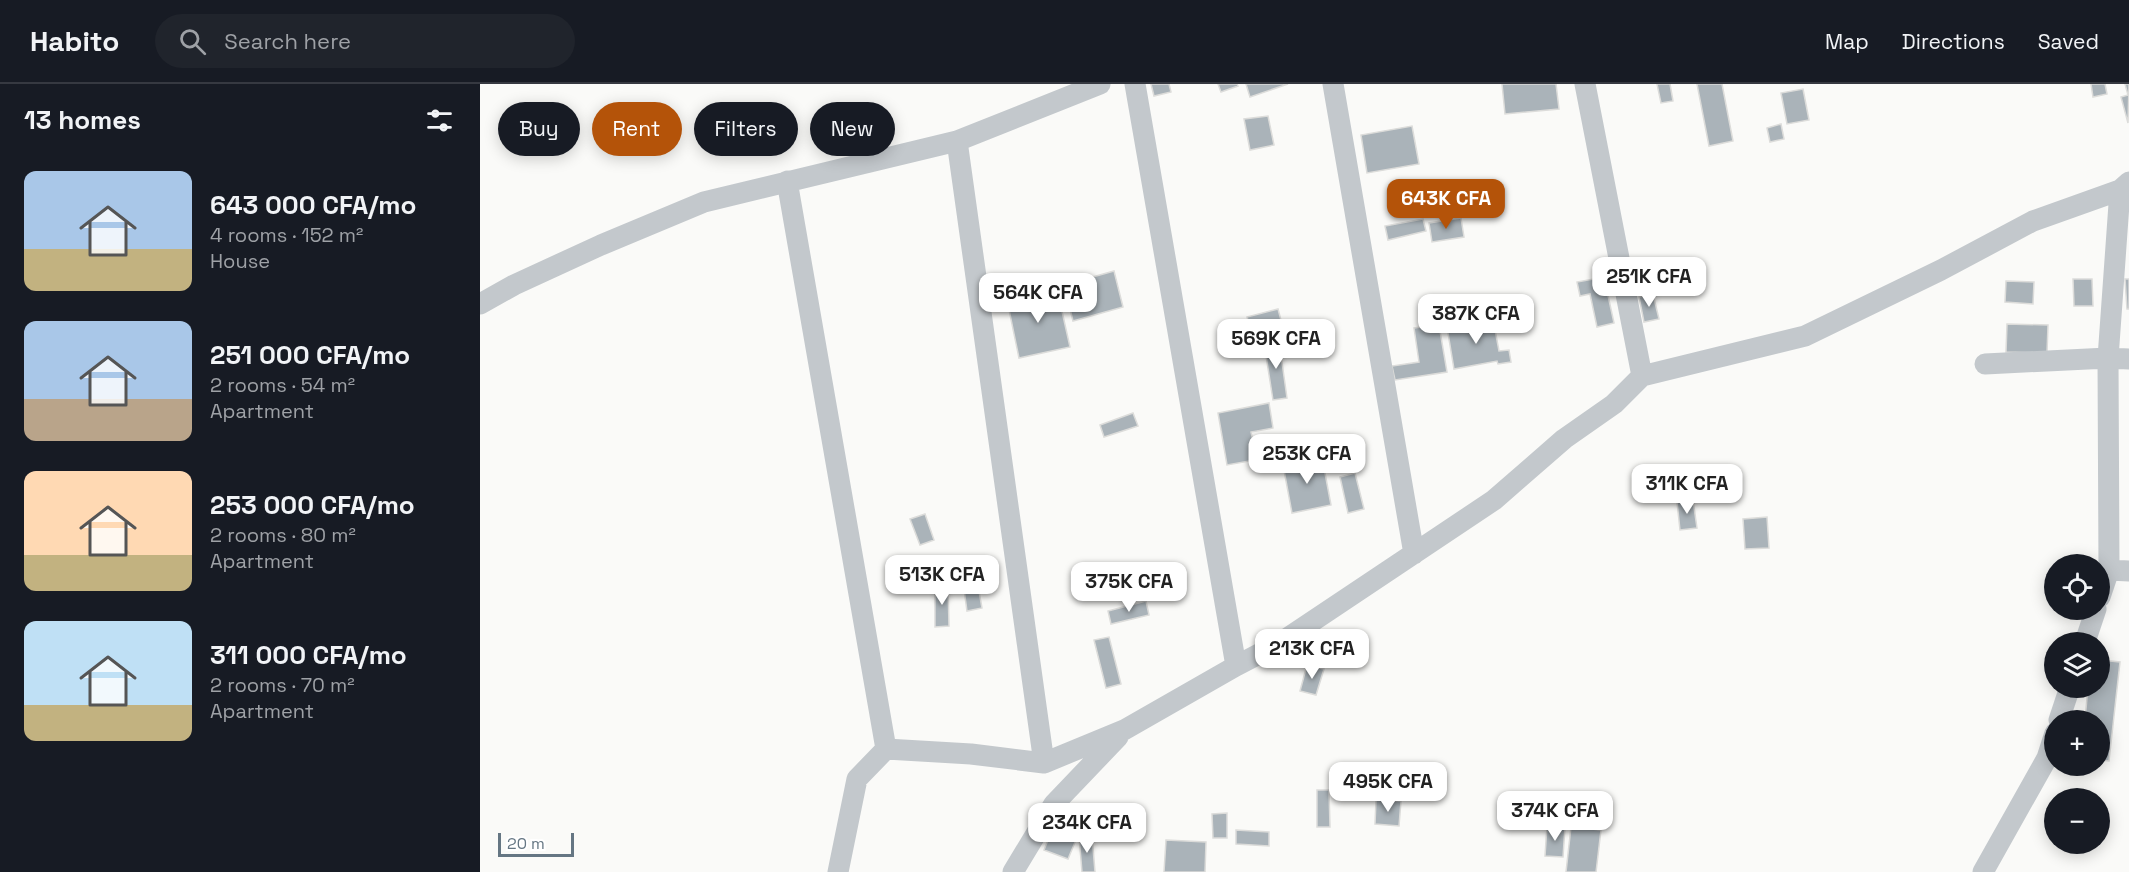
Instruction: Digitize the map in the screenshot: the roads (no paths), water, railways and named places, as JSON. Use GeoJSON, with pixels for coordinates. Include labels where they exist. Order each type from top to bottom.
{"type":"FeatureCollection","features":[{"type":"Feature","properties":{"kind":"street"},"geometry":{"type":"LineString","coordinates":[[480,304],[514,285],[601,245],[704,202],[957,141],[1100,84]]}},
{"type":"Feature","properties":{"kind":"street"},"geometry":{"type":"LineString","coordinates":[[1135,84],[1236,666]]}},
{"type":"Feature","properties":{"kind":"street"},"geometry":{"type":"LineString","coordinates":[[1333,84],[1414,554]]}},
{"type":"Feature","properties":{"kind":"street"},"geometry":{"type":"LineString","coordinates":[[1585,84],[1642,376]]}},
{"type":"Feature","properties":{"kind":"street"},"geometry":{"type":"LineString","coordinates":[[957,141],[1044,763]]}},
{"type":"Feature","properties":{"kind":"street"},"geometry":{"type":"LineString","coordinates":[[787,181],[886,749]]}},
{"type":"Feature","properties":{"kind":"street"},"geometry":{"type":"LineString","coordinates":[[838,872],[857,778],[886,749],[971,754],[1044,763],[1124,730],[1288,638],[1494,500],[1564,439],[1614,404],[1642,376],[1805,336],[1941,270],[2033,221],[2126,187],[2119,359],[2119,570],[2110,583]]}},
{"type":"Feature","properties":{"kind":"street"},"geometry":{"type":"LineString","coordinates":[[1985,364],[2119,359]]}},
{"type":"Feature","properties":{"kind":"street"},"geometry":{"type":"LineString","coordinates":[[1013,872],[1054,804],[1124,730]]}},
{"type":"Feature","properties":{"kind":"street"},"geometry":{"type":"LineString","coordinates":[[1983,872],[2044,763]]}}]}
